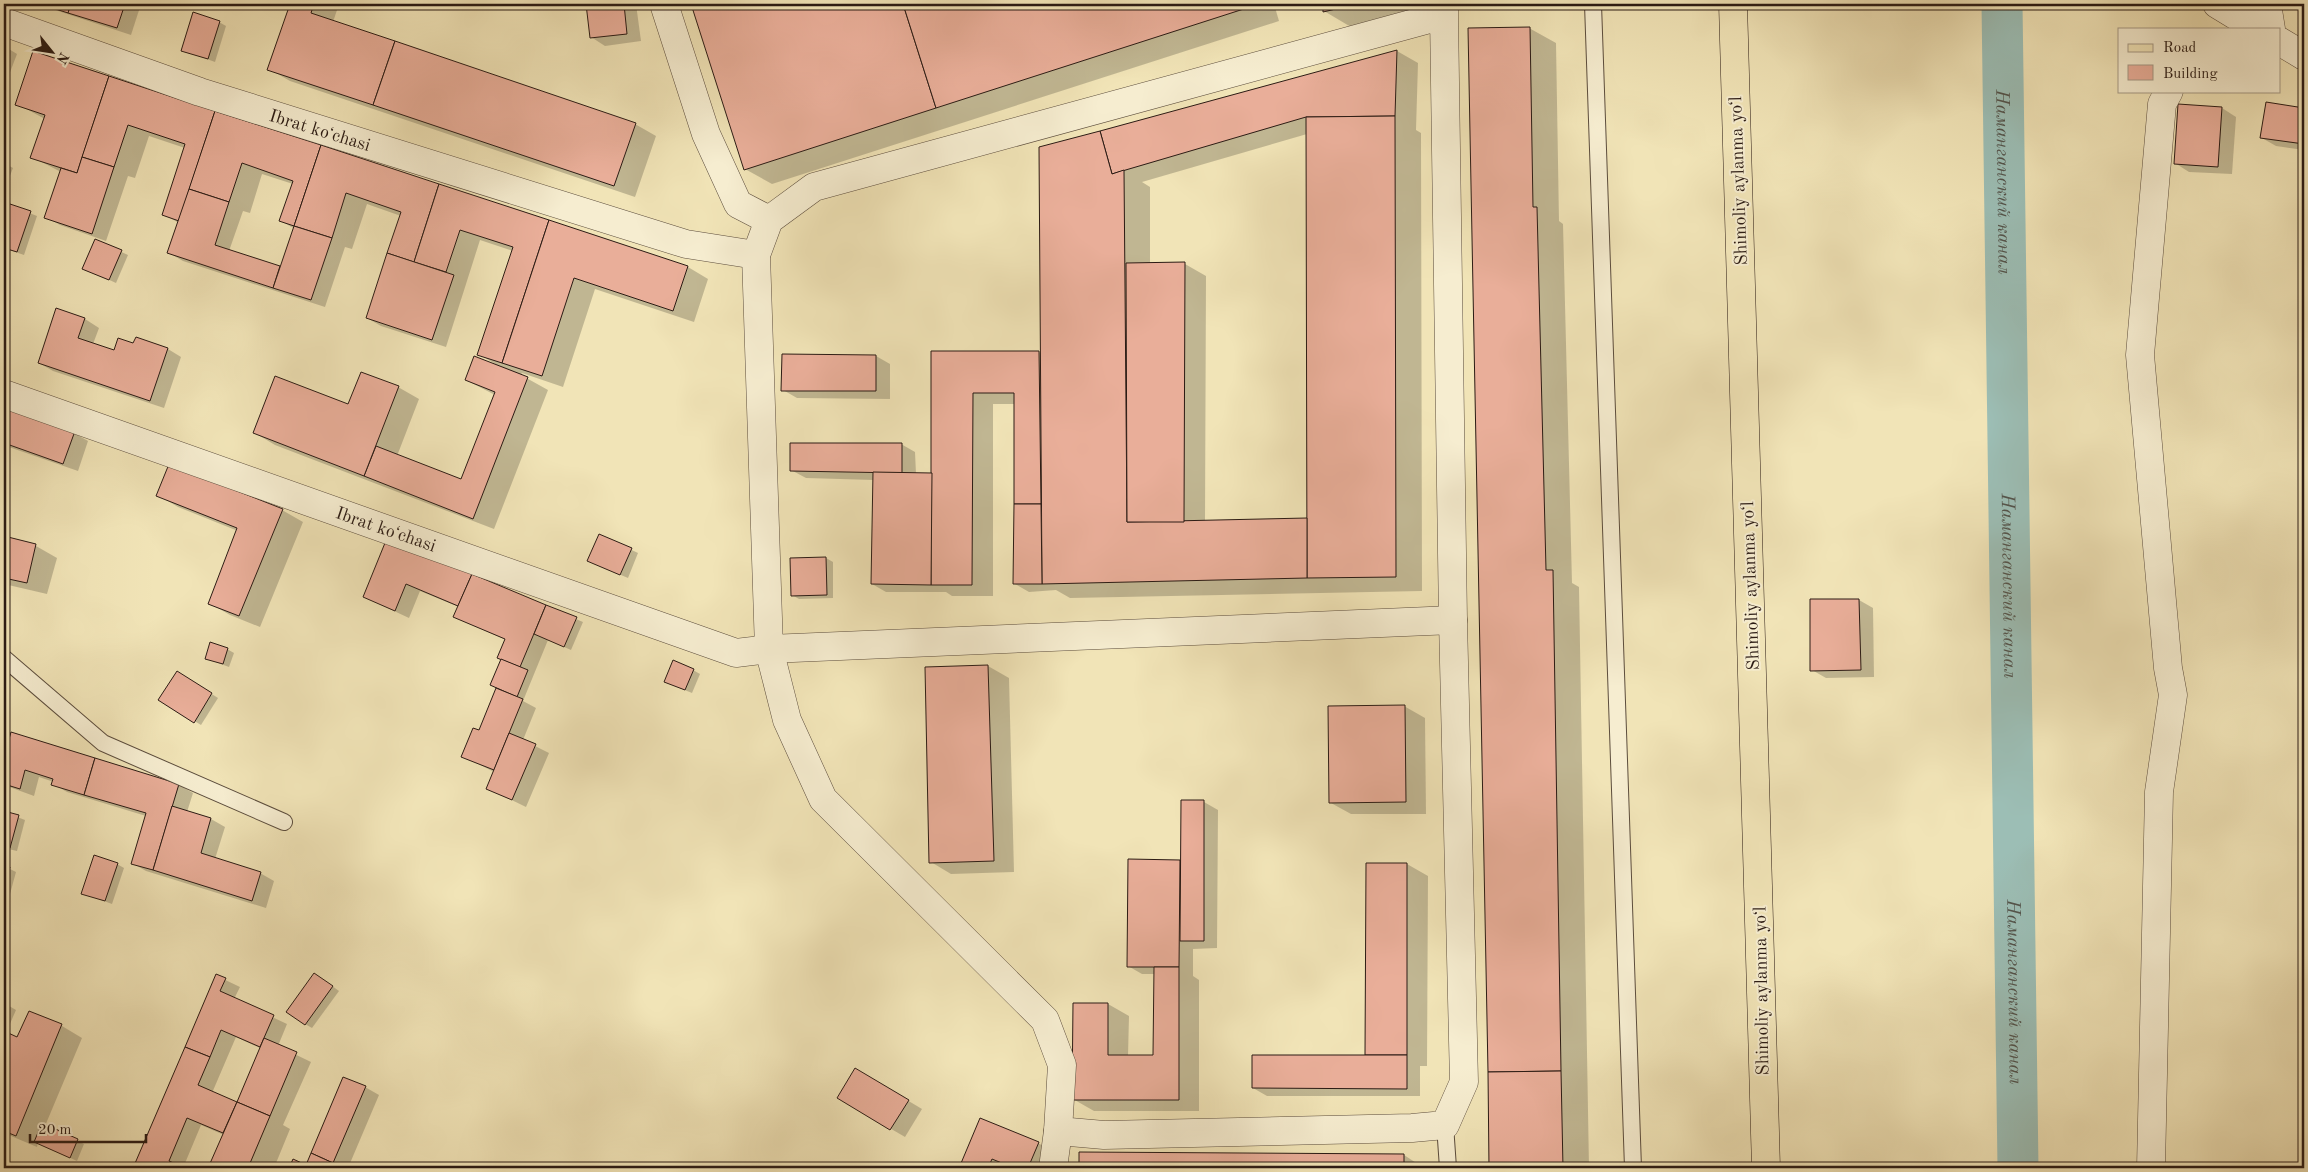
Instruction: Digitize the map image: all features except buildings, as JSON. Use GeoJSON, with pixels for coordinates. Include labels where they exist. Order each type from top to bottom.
{"type":"FeatureCollection","features":[{"type":"Feature","properties":{"kind":"main road","name":"Shimoliy aylanma yoʻl"},"geometry":{"type":"LineString","coordinates":[[1733,4],[1766,1168]]}},
{"type":"Feature","properties":{"kind":"street"},"geometry":{"type":"LineString","coordinates":[[664,4],[706,134],[738,204],[769,220]]}},
{"type":"Feature","properties":{"kind":"street"},"geometry":{"type":"LineString","coordinates":[[2217,4],[2256,28]]}},
{"type":"Feature","properties":{"kind":"street"},"geometry":{"type":"LineString","coordinates":[[2267,4],[2271,28]]}},
{"type":"Feature","properties":{"kind":"street"},"geometry":{"type":"LineString","coordinates":[[1052,1168],[1058,1131],[1062,1065],[1045,1020],[823,799],[787,720],[769,648],[756,255],[769,220],[814,188],[1444,9],[1453,620],[1464,1082],[1445,1124],[1412,1128],[1104,1136],[1058,1131]]}},
{"type":"Feature","properties":{"kind":"street","name":"Ibrat koʻchasi"},"geometry":{"type":"LineString","coordinates":[[4,22],[200,92],[686,244],[756,255]]}},
{"type":"Feature","properties":{"kind":"street"},"geometry":{"type":"LineString","coordinates":[[2280,42],[2304,56]]}},
{"type":"Feature","properties":{"kind":"street"},"geometry":{"type":"LineString","coordinates":[[2151,1168],[2158,792],[2174,695],[2168,668],[2140,355],[2162,104],[2168,92]]}},
{"type":"Feature","properties":{"kind":"street","name":"Ibrat koʻchasi"},"geometry":{"type":"LineString","coordinates":[[4,394],[736,653],[769,648],[1453,620]]}},
{"type":"Feature","properties":{"kind":"lane"},"geometry":{"type":"LineString","coordinates":[[1593,4],[1633,1168]]}},
{"type":"Feature","properties":{"kind":"lane"},"geometry":{"type":"LineString","coordinates":[[4,658],[103,743],[284,822]]}},
{"type":"Feature","properties":{"kind":"lane"},"geometry":{"type":"LineString","coordinates":[[1445,1124],[1448,1168]]}},
{"type":"Feature","properties":{"kind":"waterway","name":"Наманганский канал"},"geometry":{"type":"LineString","coordinates":[[2002,4],[2018,1168]]}}]}
